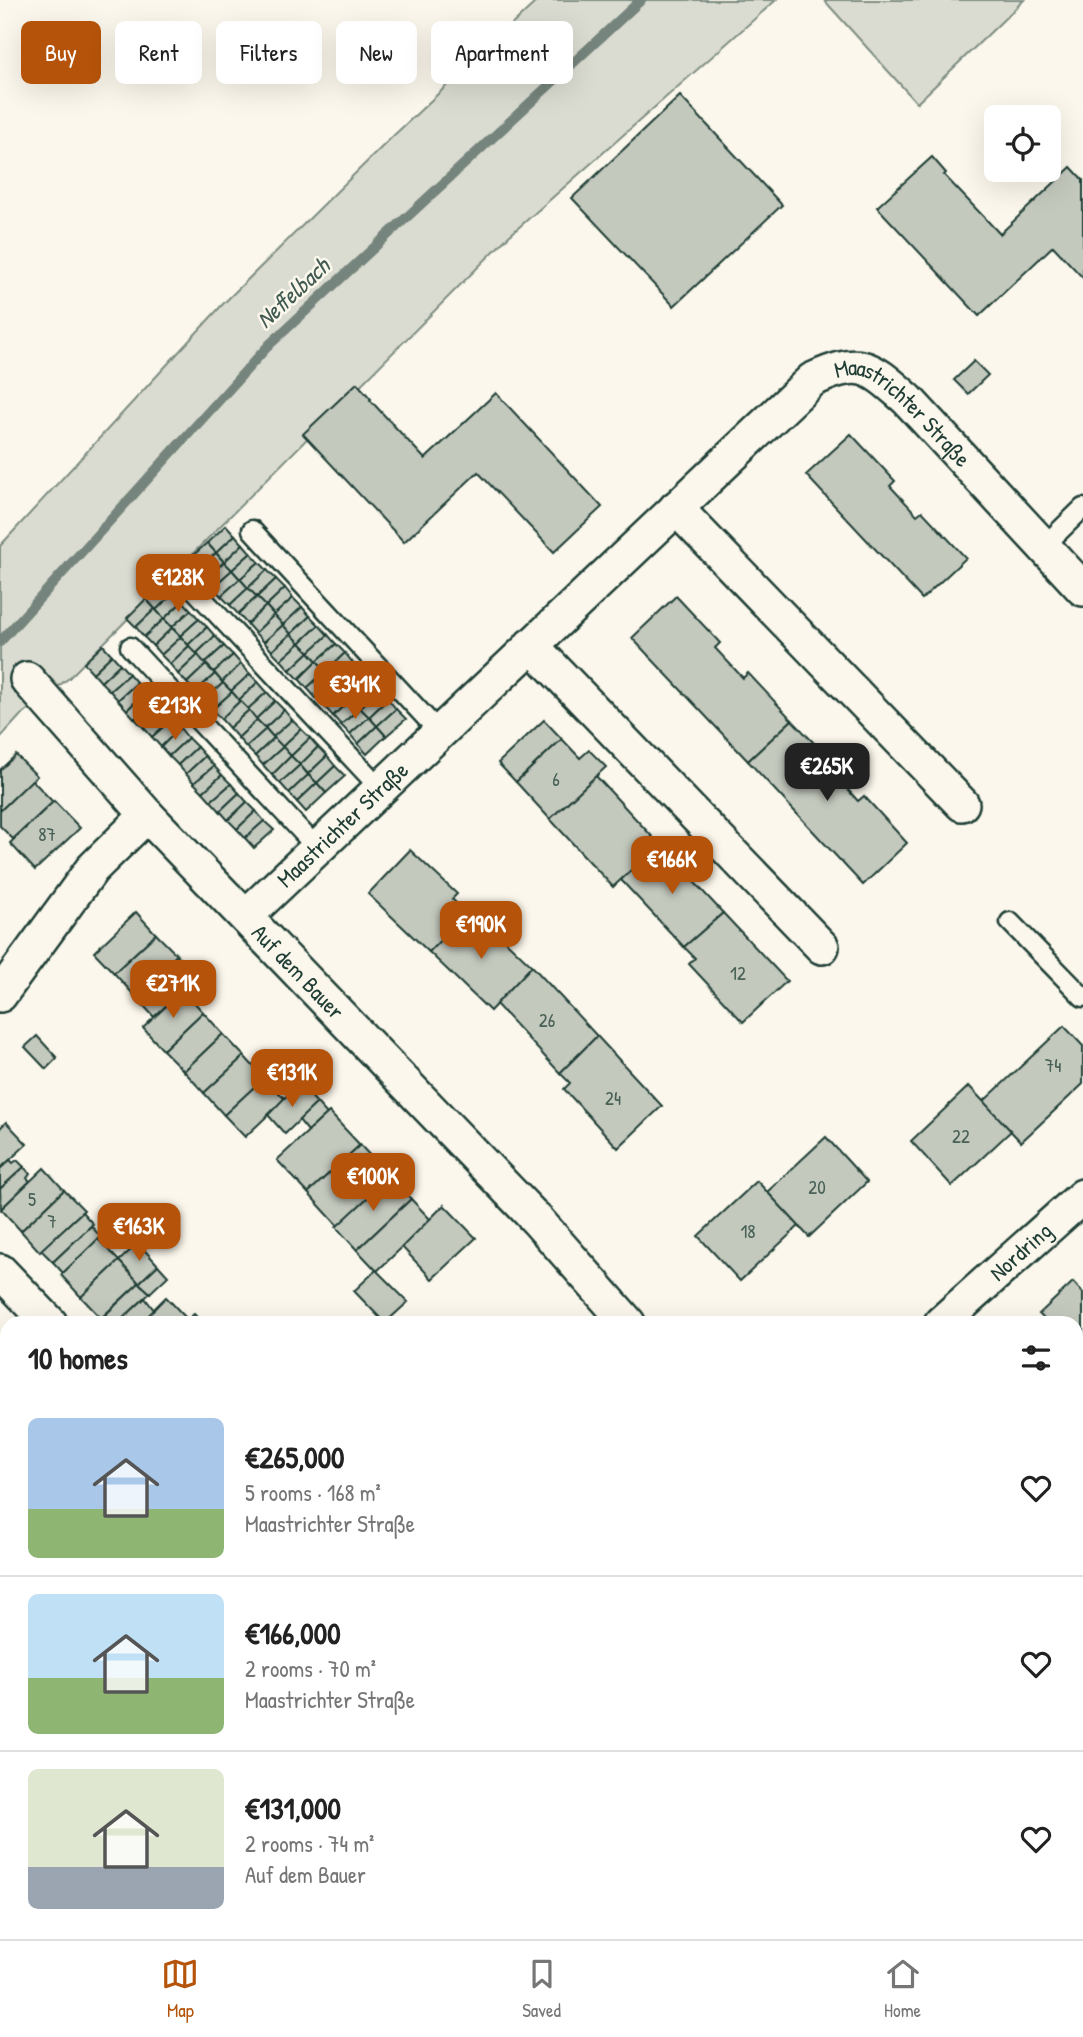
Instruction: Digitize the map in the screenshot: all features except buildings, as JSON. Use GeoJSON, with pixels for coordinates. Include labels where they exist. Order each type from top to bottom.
{"type":"FeatureCollection","features":[{"type":"Feature","properties":{"kind":"street","name":"Maastrichter Straße"},"geometry":{"type":"LineString","coordinates":[[246,916],[812,380],[835,369],[857,366],[874,370],[907,398],[1083,589]]}},
{"type":"Feature","properties":{"kind":"street"},"geometry":{"type":"LineString","coordinates":[[676,508],[961,804]]}},
{"type":"Feature","properties":{"kind":"street"},"geometry":{"type":"LineString","coordinates":[[530,645],[822,947]]}},
{"type":"Feature","properties":{"kind":"street","name":"Auf dem Bauer"},"geometry":{"type":"LineString","coordinates":[[27,679],[147,815],[537,1220],[622,1316]]}},
{"type":"Feature","properties":{"kind":"street"},"geometry":{"type":"LineString","coordinates":[[0,995],[92,869],[147,815]]}},
{"type":"Feature","properties":{"kind":"street","name":"Nordring"},"geometry":{"type":"LineString","coordinates":[[950,1316],[1078,1211]]}},
{"type":"Feature","properties":{"kind":"street"},"geometry":{"type":"LineString","coordinates":[[0,1271],[43,1316]]}},
{"type":"Feature","properties":{"kind":"lane"},"geometry":{"type":"LineString","coordinates":[[1044,546],[1083,508]]}},
{"type":"Feature","properties":{"kind":"lane"},"geometry":{"type":"LineString","coordinates":[[252,530],[439,732]]}},
{"type":"Feature","properties":{"kind":"lane"},"geometry":{"type":"LineString","coordinates":[[191,585],[380,788]]}},
{"type":"Feature","properties":{"kind":"lane"},"geometry":{"type":"LineString","coordinates":[[130,647],[317,848]]}},
{"type":"Feature","properties":{"kind":"lane"},"geometry":{"type":"LineString","coordinates":[[1010,922],[1083,997]]}},
{"type":"Feature","properties":{"kind":"shaded area"},"geometry":{"type":"Polygon","coordinates":[[[538,0],[776,0],[509,236],[69,678],[21,715],[0,738],[0,546],[223,304],[449,84],[573,84],[573,21],[516,21],[538,0]]]}},
{"type":"Feature","properties":{"kind":"shaded area"},"geometry":{"type":"Polygon","coordinates":[[[824,0],[1024,0],[917,103],[824,0]]]}},
{"type":"Feature","properties":{"kind":"waterway","name":"Neffelbach"},"geometry":{"type":"LineString","coordinates":[[0,642],[269,345],[641,0]]}}]}
